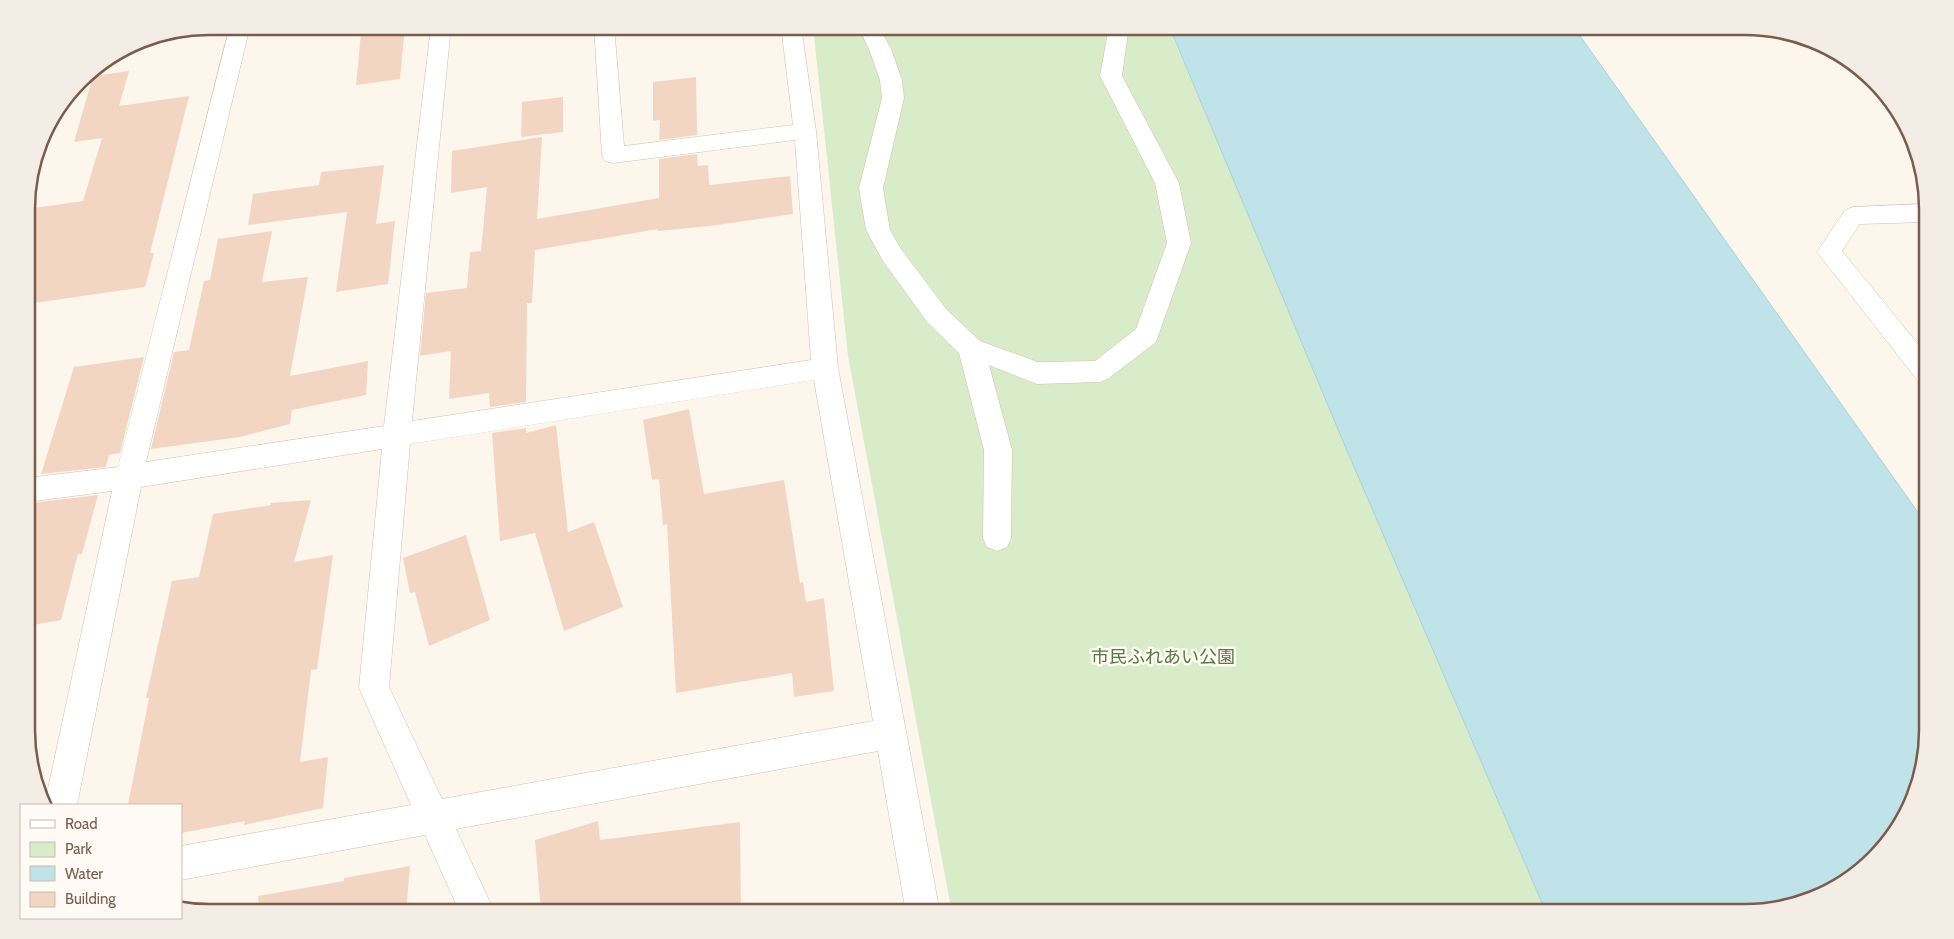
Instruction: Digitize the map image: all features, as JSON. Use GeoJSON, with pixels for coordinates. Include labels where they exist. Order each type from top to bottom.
{"type":"FeatureCollection","features":[{"type":"Feature","properties":{"kind":"street"},"geometry":{"type":"LineString","coordinates":[[61,804],[129,477],[238,35]]}},
{"type":"Feature","properties":{"kind":"street"},"geometry":{"type":"LineString","coordinates":[[440,35],[397,434],[374,688],[474,904]]}},
{"type":"Feature","properties":{"kind":"street"},"geometry":{"type":"LineString","coordinates":[[605,35],[613,154],[805,131]]}},
{"type":"Feature","properties":{"kind":"street"},"geometry":{"type":"LineString","coordinates":[[792,35],[805,131],[825,368],[921,904]]}},
{"type":"Feature","properties":{"kind":"street"},"geometry":{"type":"LineString","coordinates":[[873,35],[891,80],[893,98],[871,188],[878,230],[892,254],[937,316],[971,348],[1037,373],[1100,371],[1147,335],[1179,243],[1167,183],[1111,76],[1118,35]]}},
{"type":"Feature","properties":{"kind":"street"},"geometry":{"type":"LineString","coordinates":[[1919,213],[1853,216],[1829,252],[1919,364]]}},
{"type":"Feature","properties":{"kind":"street"},"geometry":{"type":"LineString","coordinates":[[971,348],[998,450],[997,538]]}},
{"type":"Feature","properties":{"kind":"street"},"geometry":{"type":"LineString","coordinates":[[35,489],[129,477],[825,368]]}},
{"type":"Feature","properties":{"kind":"street"},"geometry":{"type":"LineString","coordinates":[[182,863],[891,733]]}},
{"type":"Feature","properties":{"kind":"green space","name":"市民ふれあい公園"},"geometry":{"type":"Polygon","coordinates":[[[814,35],[1172,35],[1546,904],[950,904],[848,356],[814,35]]]}},
{"type":"Feature","properties":{"kind":"water"},"geometry":{"type":"Polygon","coordinates":[[[1173,35],[1579,35],[1919,514],[1918,753],[1906,797],[1896,817],[1883,836],[1860,861],[1842,875],[1801,895],[1779,901],[1757,904],[1543,904],[1345,446],[1173,35]]]}},
{"type":"Feature","properties":{"kind":"building"},"geometry":{"type":"Polygon","coordinates":[[[361,35],[404,35],[400,79],[356,85],[361,35]]]}},
{"type":"Feature","properties":{"kind":"building"},"geometry":{"type":"Polygon","coordinates":[[[129,71],[119,106],[189,96],[150,253],[154,253],[145,287],[35,303],[35,208],[83,201],[102,138],[74,142],[92,80],[97,75],[129,71]]]}},
{"type":"Feature","properties":{"kind":"building"},"geometry":{"type":"Polygon","coordinates":[[[696,77],[697,135],[659,140],[660,120],[653,121],[653,82],[696,77]]]}},
{"type":"Feature","properties":{"kind":"building"},"geometry":{"type":"Polygon","coordinates":[[[563,97],[563,132],[521,137],[522,102],[563,97]]]}},
{"type":"Feature","properties":{"kind":"building"},"geometry":{"type":"Polygon","coordinates":[[[542,137],[537,219],[659,198],[659,159],[697,154],[698,166],[708,165],[709,185],[790,176],[793,214],[710,226],[658,231],[658,229],[535,250],[532,303],[527,303],[526,402],[490,407],[489,393],[449,399],[451,351],[420,356],[426,293],[467,288],[470,252],[481,251],[487,187],[451,193],[452,151],[542,137]]]}},
{"type":"Feature","properties":{"kind":"building"},"geometry":{"type":"Polygon","coordinates":[[[384,165],[376,224],[395,221],[388,284],[336,292],[347,212],[248,225],[253,194],[319,185],[321,172],[384,165]]]}},
{"type":"Feature","properties":{"kind":"building"},"geometry":{"type":"Polygon","coordinates":[[[272,231],[262,282],[308,277],[290,376],[368,361],[366,395],[292,410],[290,424],[240,437],[151,449],[174,352],[189,350],[204,281],[210,280],[218,239],[272,231]]]}},
{"type":"Feature","properties":{"kind":"building"},"geometry":{"type":"Polygon","coordinates":[[[144,357],[120,453],[109,455],[106,467],[41,474],[74,367],[144,357]]]}},
{"type":"Feature","properties":{"kind":"building"},"geometry":{"type":"Polygon","coordinates":[[[689,409],[704,494],[784,480],[800,583],[803,582],[806,602],[824,598],[834,691],[794,697],[792,673],[676,693],[667,524],[663,525],[659,479],[652,480],[643,420],[689,409]]]}},
{"type":"Feature","properties":{"kind":"building"},"geometry":{"type":"Polygon","coordinates":[[[556,425],[568,532],[594,522],[623,607],[564,631],[535,533],[500,541],[492,433],[526,428],[526,433],[556,425]]]}},
{"type":"Feature","properties":{"kind":"building"},"geometry":{"type":"Polygon","coordinates":[[[98,495],[82,554],[78,554],[61,620],[35,625],[35,503],[98,495]]]}},
{"type":"Feature","properties":{"kind":"building"},"geometry":{"type":"Polygon","coordinates":[[[311,500],[294,562],[333,555],[317,669],[311,670],[300,762],[328,757],[323,808],[244,825],[245,821],[182,833],[182,804],[128,804],[149,698],[146,698],[172,581],[199,577],[213,514],[271,505],[271,503],[311,500]]]}},
{"type":"Feature","properties":{"kind":"building"},"geometry":{"type":"Polygon","coordinates":[[[466,535],[490,620],[429,646],[415,592],[410,593],[403,558],[466,535]]]}},
{"type":"Feature","properties":{"kind":"building"},"geometry":{"type":"Polygon","coordinates":[[[598,821],[600,840],[740,822],[741,904],[540,904],[535,840],[598,821]]]}},
{"type":"Feature","properties":{"kind":"building"},"geometry":{"type":"Polygon","coordinates":[[[410,866],[407,904],[259,904],[258,896],[344,881],[344,878],[410,866]]]}}]}
